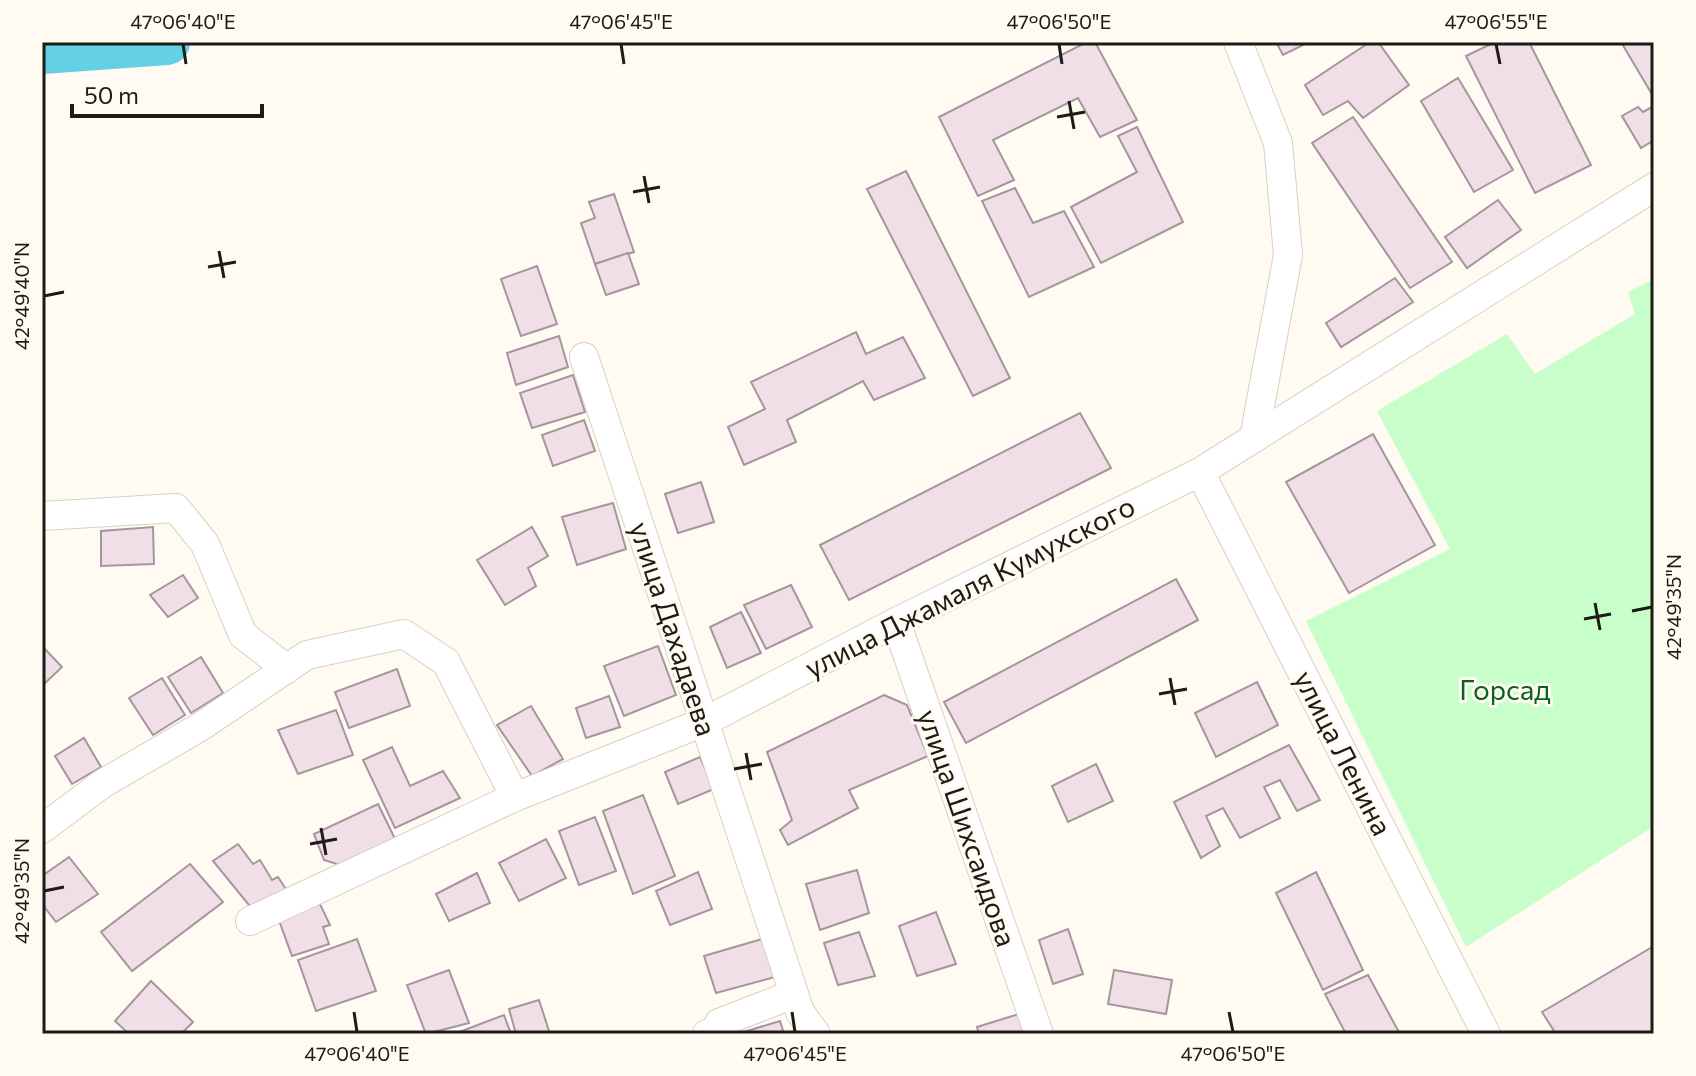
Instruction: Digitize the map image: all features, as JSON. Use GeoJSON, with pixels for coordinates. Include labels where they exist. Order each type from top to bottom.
{"type":"FeatureCollection","features":[{"type":"Feature","properties":{"kind":"street"},"geometry":{"type":"LineString","coordinates":[[1238,42],[1278,143],[1288,255],[1254,438]]}},
{"type":"Feature","properties":{"kind":"street","name":"улица Джамаля Кумухского"},"geometry":{"type":"LineString","coordinates":[[250,921],[515,797],[704,722],[896,622],[1200,472],[1654,187]]}},
{"type":"Feature","properties":{"kind":"street","name":"улица Дахадаева"},"geometry":{"type":"LineString","coordinates":[[584,357],[800,1012],[816,1034]]}},
{"type":"Feature","properties":{"kind":"street","name":"улица Ленина"},"geometry":{"type":"LineString","coordinates":[[1200,472],[1486,1034]]}},
{"type":"Feature","properties":{"kind":"street"},"geometry":{"type":"LineString","coordinates":[[42,516],[176,508],[205,544],[243,635],[287,669]]}},
{"type":"Feature","properties":{"kind":"street","name":"улица Шихсаидова"},"geometry":{"type":"LineString","coordinates":[[896,622],[1039,1034]]}},
{"type":"Feature","properties":{"kind":"street"},"geometry":{"type":"LineString","coordinates":[[42,829],[102,784],[307,655],[404,634],[446,662],[515,797]]}},
{"type":"Feature","properties":{"kind":"street"},"geometry":{"type":"LineString","coordinates":[[707,1034],[718,1030],[719,1023],[794,994]]}},
{"type":"Feature","properties":{"kind":"green space","name":"Горсад"},"geometry":{"type":"Polygon","coordinates":[[[1654,279],[1654,826],[1466,947],[1306,621],[1450,549],[1377,411],[1507,334],[1535,374],[1635,314],[1628,292],[1654,279]]]}},
{"type":"Feature","properties":{"kind":"building"},"geometry":{"type":"Polygon","coordinates":[[[1087,42],[1095,42],[1137,120],[1100,137],[1078,98],[993,140],[1014,180],[978,196],[939,117],[1087,42]]]}},
{"type":"Feature","properties":{"kind":"building"},"geometry":{"type":"Polygon","coordinates":[[[1276,42],[1309,42],[1283,55],[1276,42]]]}},
{"type":"Feature","properties":{"kind":"building"},"geometry":{"type":"Polygon","coordinates":[[[1370,42],[1378,42],[1409,85],[1363,118],[1348,101],[1323,115],[1305,85],[1370,42]]]}},
{"type":"Feature","properties":{"kind":"building"},"geometry":{"type":"Polygon","coordinates":[[[1495,42],[1529,42],[1591,165],[1535,193],[1466,56],[1495,42]]]}},
{"type":"Feature","properties":{"kind":"building"},"geometry":{"type":"Polygon","coordinates":[[[1621,42],[1654,42],[1654,96],[1653,96],[1621,42]]]}},
{"type":"Feature","properties":{"kind":"building"},"geometry":{"type":"Polygon","coordinates":[[[1458,78],[1513,170],[1474,192],[1421,101],[1458,78]]]}},
{"type":"Feature","properties":{"kind":"building"},"geometry":{"type":"Polygon","coordinates":[[[1654,106],[1654,140],[1641,148],[1622,116],[1638,107],[1643,112],[1654,106]]]}},
{"type":"Feature","properties":{"kind":"building"},"geometry":{"type":"Polygon","coordinates":[[[1353,117],[1452,262],[1410,288],[1312,143],[1353,117]]]}},
{"type":"Feature","properties":{"kind":"building"},"geometry":{"type":"Polygon","coordinates":[[[1137,127],[1183,222],[1101,263],[1071,207],[1137,172],[1118,136],[1137,127]]]}},
{"type":"Feature","properties":{"kind":"building"},"geometry":{"type":"Polygon","coordinates":[[[906,171],[1010,378],[973,396],[867,189],[906,171]]]}},
{"type":"Feature","properties":{"kind":"building"},"geometry":{"type":"Polygon","coordinates":[[[1015,188],[1033,223],[1064,211],[1094,267],[1029,297],[982,201],[1015,188]]]}},
{"type":"Feature","properties":{"kind":"building"},"geometry":{"type":"Polygon","coordinates":[[[614,194],[634,252],[595,264],[581,223],[595,218],[589,202],[614,194]]]}},
{"type":"Feature","properties":{"kind":"building"},"geometry":{"type":"Polygon","coordinates":[[[1498,200],[1521,230],[1467,268],[1445,237],[1498,200]]]}},
{"type":"Feature","properties":{"kind":"building"},"geometry":{"type":"Polygon","coordinates":[[[628,253],[639,284],[606,295],[595,264],[628,253]]]}},
{"type":"Feature","properties":{"kind":"building"},"geometry":{"type":"Polygon","coordinates":[[[537,266],[557,324],[521,336],[501,279],[537,266]]]}},
{"type":"Feature","properties":{"kind":"building"},"geometry":{"type":"Polygon","coordinates":[[[1395,278],[1413,302],[1341,347],[1326,323],[1395,278]]]}},
{"type":"Feature","properties":{"kind":"building"},"geometry":{"type":"Polygon","coordinates":[[[856,332],[866,354],[903,337],[925,378],[874,400],[863,381],[787,420],[796,442],[744,465],[728,427],[765,409],[751,382],[856,332]]]}},
{"type":"Feature","properties":{"kind":"building"},"geometry":{"type":"Polygon","coordinates":[[[559,336],[568,367],[516,385],[507,353],[559,336]]]}},
{"type":"Feature","properties":{"kind":"building"},"geometry":{"type":"Polygon","coordinates":[[[573,375],[585,412],[532,428],[520,393],[573,375]]]}},
{"type":"Feature","properties":{"kind":"building"},"geometry":{"type":"Polygon","coordinates":[[[1080,413],[1111,468],[849,600],[820,545],[1080,413]]]}},
{"type":"Feature","properties":{"kind":"building"},"geometry":{"type":"Polygon","coordinates":[[[584,420],[595,451],[553,466],[542,435],[584,420]]]}},
{"type":"Feature","properties":{"kind":"building"},"geometry":{"type":"Polygon","coordinates":[[[1373,434],[1435,545],[1349,593],[1286,482],[1373,434]]]}},
{"type":"Feature","properties":{"kind":"building"},"geometry":{"type":"Polygon","coordinates":[[[701,482],[714,522],[678,533],[665,494],[701,482]]]}},
{"type":"Feature","properties":{"kind":"building"},"geometry":{"type":"Polygon","coordinates":[[[613,503],[626,549],[577,565],[562,517],[613,503]]]}},
{"type":"Feature","properties":{"kind":"building"},"geometry":{"type":"Polygon","coordinates":[[[153,527],[154,564],[101,566],[101,531],[153,527]]]}},
{"type":"Feature","properties":{"kind":"building"},"geometry":{"type":"Polygon","coordinates":[[[532,527],[548,556],[528,568],[536,586],[505,605],[477,560],[532,527]]]}},
{"type":"Feature","properties":{"kind":"building"},"geometry":{"type":"Polygon","coordinates":[[[183,575],[198,598],[168,617],[150,595],[183,575]]]}},
{"type":"Feature","properties":{"kind":"building"},"geometry":{"type":"Polygon","coordinates":[[[1176,579],[1198,620],[966,743],[944,702],[1176,579]]]}},
{"type":"Feature","properties":{"kind":"building"},"geometry":{"type":"Polygon","coordinates":[[[791,585],[812,627],[766,649],[744,605],[791,585]]]}},
{"type":"Feature","properties":{"kind":"building"},"geometry":{"type":"Polygon","coordinates":[[[741,612],[761,653],[727,668],[710,627],[741,612]]]}},
{"type":"Feature","properties":{"kind":"building"},"geometry":{"type":"Polygon","coordinates":[[[42,646],[62,667],[42,686],[42,646]]]}},
{"type":"Feature","properties":{"kind":"building"},"geometry":{"type":"Polygon","coordinates":[[[658,646],[676,695],[624,716],[604,666],[658,646]]]}},
{"type":"Feature","properties":{"kind":"building"},"geometry":{"type":"Polygon","coordinates":[[[201,657],[223,693],[191,713],[168,677],[201,657]]]}},
{"type":"Feature","properties":{"kind":"building"},"geometry":{"type":"Polygon","coordinates":[[[397,669],[410,706],[349,728],[335,692],[397,669]]]}},
{"type":"Feature","properties":{"kind":"building"},"geometry":{"type":"Polygon","coordinates":[[[162,678],[185,715],[153,735],[129,698],[162,678]]]}},
{"type":"Feature","properties":{"kind":"building"},"geometry":{"type":"Polygon","coordinates":[[[1257,682],[1278,725],[1216,757],[1195,713],[1257,682]]]}},
{"type":"Feature","properties":{"kind":"building"},"geometry":{"type":"Polygon","coordinates":[[[884,695],[907,705],[928,756],[849,790],[858,808],[788,845],[780,830],[792,820],[767,752],[884,695]]]}},
{"type":"Feature","properties":{"kind":"building"},"geometry":{"type":"Polygon","coordinates":[[[609,696],[620,727],[586,738],[576,708],[609,696]]]}},
{"type":"Feature","properties":{"kind":"building"},"geometry":{"type":"Polygon","coordinates":[[[531,706],[563,759],[532,776],[497,725],[531,706]]]}},
{"type":"Feature","properties":{"kind":"building"},"geometry":{"type":"Polygon","coordinates":[[[336,710],[353,755],[298,774],[278,730],[336,710]]]}},
{"type":"Feature","properties":{"kind":"building"},"geometry":{"type":"Polygon","coordinates":[[[84,738],[101,767],[72,784],[55,756],[84,738]]]}},
{"type":"Feature","properties":{"kind":"building"},"geometry":{"type":"Polygon","coordinates":[[[1289,745],[1320,800],[1297,811],[1280,780],[1264,787],[1280,818],[1240,838],[1223,808],[1206,816],[1220,846],[1201,858],[1174,802],[1289,745]]]}},
{"type":"Feature","properties":{"kind":"building"},"geometry":{"type":"Polygon","coordinates":[[[392,747],[410,786],[443,771],[460,798],[395,828],[363,760],[392,747]]]}},
{"type":"Feature","properties":{"kind":"building"},"geometry":{"type":"Polygon","coordinates":[[[700,757],[714,789],[678,804],[665,772],[700,757]]]}},
{"type":"Feature","properties":{"kind":"building"},"geometry":{"type":"Polygon","coordinates":[[[1096,764],[1113,801],[1068,822],[1052,786],[1096,764]]]}},
{"type":"Feature","properties":{"kind":"building"},"geometry":{"type":"Polygon","coordinates":[[[643,795],[675,876],[633,894],[603,811],[643,795]]]}},
{"type":"Feature","properties":{"kind":"building"},"geometry":{"type":"Polygon","coordinates":[[[378,804],[398,845],[349,868],[324,860],[314,834],[378,804]]]}},
{"type":"Feature","properties":{"kind":"building"},"geometry":{"type":"Polygon","coordinates":[[[595,817],[616,871],[579,885],[559,831],[595,817]]]}},
{"type":"Feature","properties":{"kind":"building"},"geometry":{"type":"Polygon","coordinates":[[[546,839],[566,878],[519,901],[499,863],[546,839]]]}},
{"type":"Feature","properties":{"kind":"building"},"geometry":{"type":"Polygon","coordinates":[[[238,844],[253,864],[260,860],[272,880],[278,877],[289,894],[253,910],[213,861],[238,844]]]}},
{"type":"Feature","properties":{"kind":"building"},"geometry":{"type":"Polygon","coordinates":[[[69,857],[98,894],[56,922],[42,904],[42,876],[69,857]]]}},
{"type":"Feature","properties":{"kind":"building"},"geometry":{"type":"Polygon","coordinates":[[[190,864],[223,902],[132,971],[101,932],[190,864]]]}},
{"type":"Feature","properties":{"kind":"building"},"geometry":{"type":"Polygon","coordinates":[[[857,870],[869,913],[820,930],[806,884],[857,870]]]}},
{"type":"Feature","properties":{"kind":"building"},"geometry":{"type":"Polygon","coordinates":[[[698,872],[712,909],[670,925],[656,891],[698,872]]]}},
{"type":"Feature","properties":{"kind":"building"},"geometry":{"type":"Polygon","coordinates":[[[1316,872],[1363,970],[1323,990],[1276,893],[1316,872]]]}},
{"type":"Feature","properties":{"kind":"building"},"geometry":{"type":"Polygon","coordinates":[[[477,873],[490,903],[449,921],[436,894],[477,873]]]}},
{"type":"Feature","properties":{"kind":"building"},"geometry":{"type":"Polygon","coordinates":[[[318,900],[330,925],[323,927],[329,944],[292,956],[277,915],[318,900]]]}},
{"type":"Feature","properties":{"kind":"building"},"geometry":{"type":"Polygon","coordinates":[[[936,912],[956,964],[917,976],[899,926],[936,912]]]}},
{"type":"Feature","properties":{"kind":"building"},"geometry":{"type":"Polygon","coordinates":[[[1068,929],[1083,974],[1053,984],[1039,940],[1068,929]]]}},
{"type":"Feature","properties":{"kind":"building"},"geometry":{"type":"Polygon","coordinates":[[[859,932],[875,976],[838,985],[824,943],[859,932]]]}},
{"type":"Feature","properties":{"kind":"building"},"geometry":{"type":"Polygon","coordinates":[[[357,939],[376,991],[316,1011],[298,960],[357,939]]]}},
{"type":"Feature","properties":{"kind":"building"},"geometry":{"type":"Polygon","coordinates":[[[762,939],[775,977],[716,993],[704,956],[762,939]]]}},
{"type":"Feature","properties":{"kind":"building"},"geometry":{"type":"Polygon","coordinates":[[[1654,946],[1654,1034],[1556,1034],[1542,1012],[1654,946]]]}},
{"type":"Feature","properties":{"kind":"building"},"geometry":{"type":"Polygon","coordinates":[[[449,970],[469,1023],[426,1034],[407,985],[449,970]]]}},
{"type":"Feature","properties":{"kind":"building"},"geometry":{"type":"Polygon","coordinates":[[[1114,970],[1172,980],[1166,1014],[1108,1004],[1114,970]]]}},
{"type":"Feature","properties":{"kind":"building"},"geometry":{"type":"Polygon","coordinates":[[[1368,975],[1400,1034],[1346,1034],[1325,994],[1368,975]]]}},
{"type":"Feature","properties":{"kind":"building"},"geometry":{"type":"Polygon","coordinates":[[[151,981],[193,1022],[181,1034],[129,1034],[115,1021],[151,981]]]}},
{"type":"Feature","properties":{"kind":"building"},"geometry":{"type":"Polygon","coordinates":[[[539,1000],[550,1034],[516,1034],[509,1009],[539,1000]]]}},
{"type":"Feature","properties":{"kind":"building"},"geometry":{"type":"Polygon","coordinates":[[[1022,1013],[1029,1034],[979,1034],[977,1027],[1022,1013]]]}},
{"type":"Feature","properties":{"kind":"building"},"geometry":{"type":"Polygon","coordinates":[[[504,1015],[511,1034],[454,1034],[504,1015]]]}},
{"type":"Feature","properties":{"kind":"building"},"geometry":{"type":"Polygon","coordinates":[[[780,1021],[784,1034],[737,1034],[780,1021]]]}},
{"type":"Feature","properties":{"kind":"waterway"},"geometry":{"type":"LineString","coordinates":[[42,51],[167,42]]}}]}
